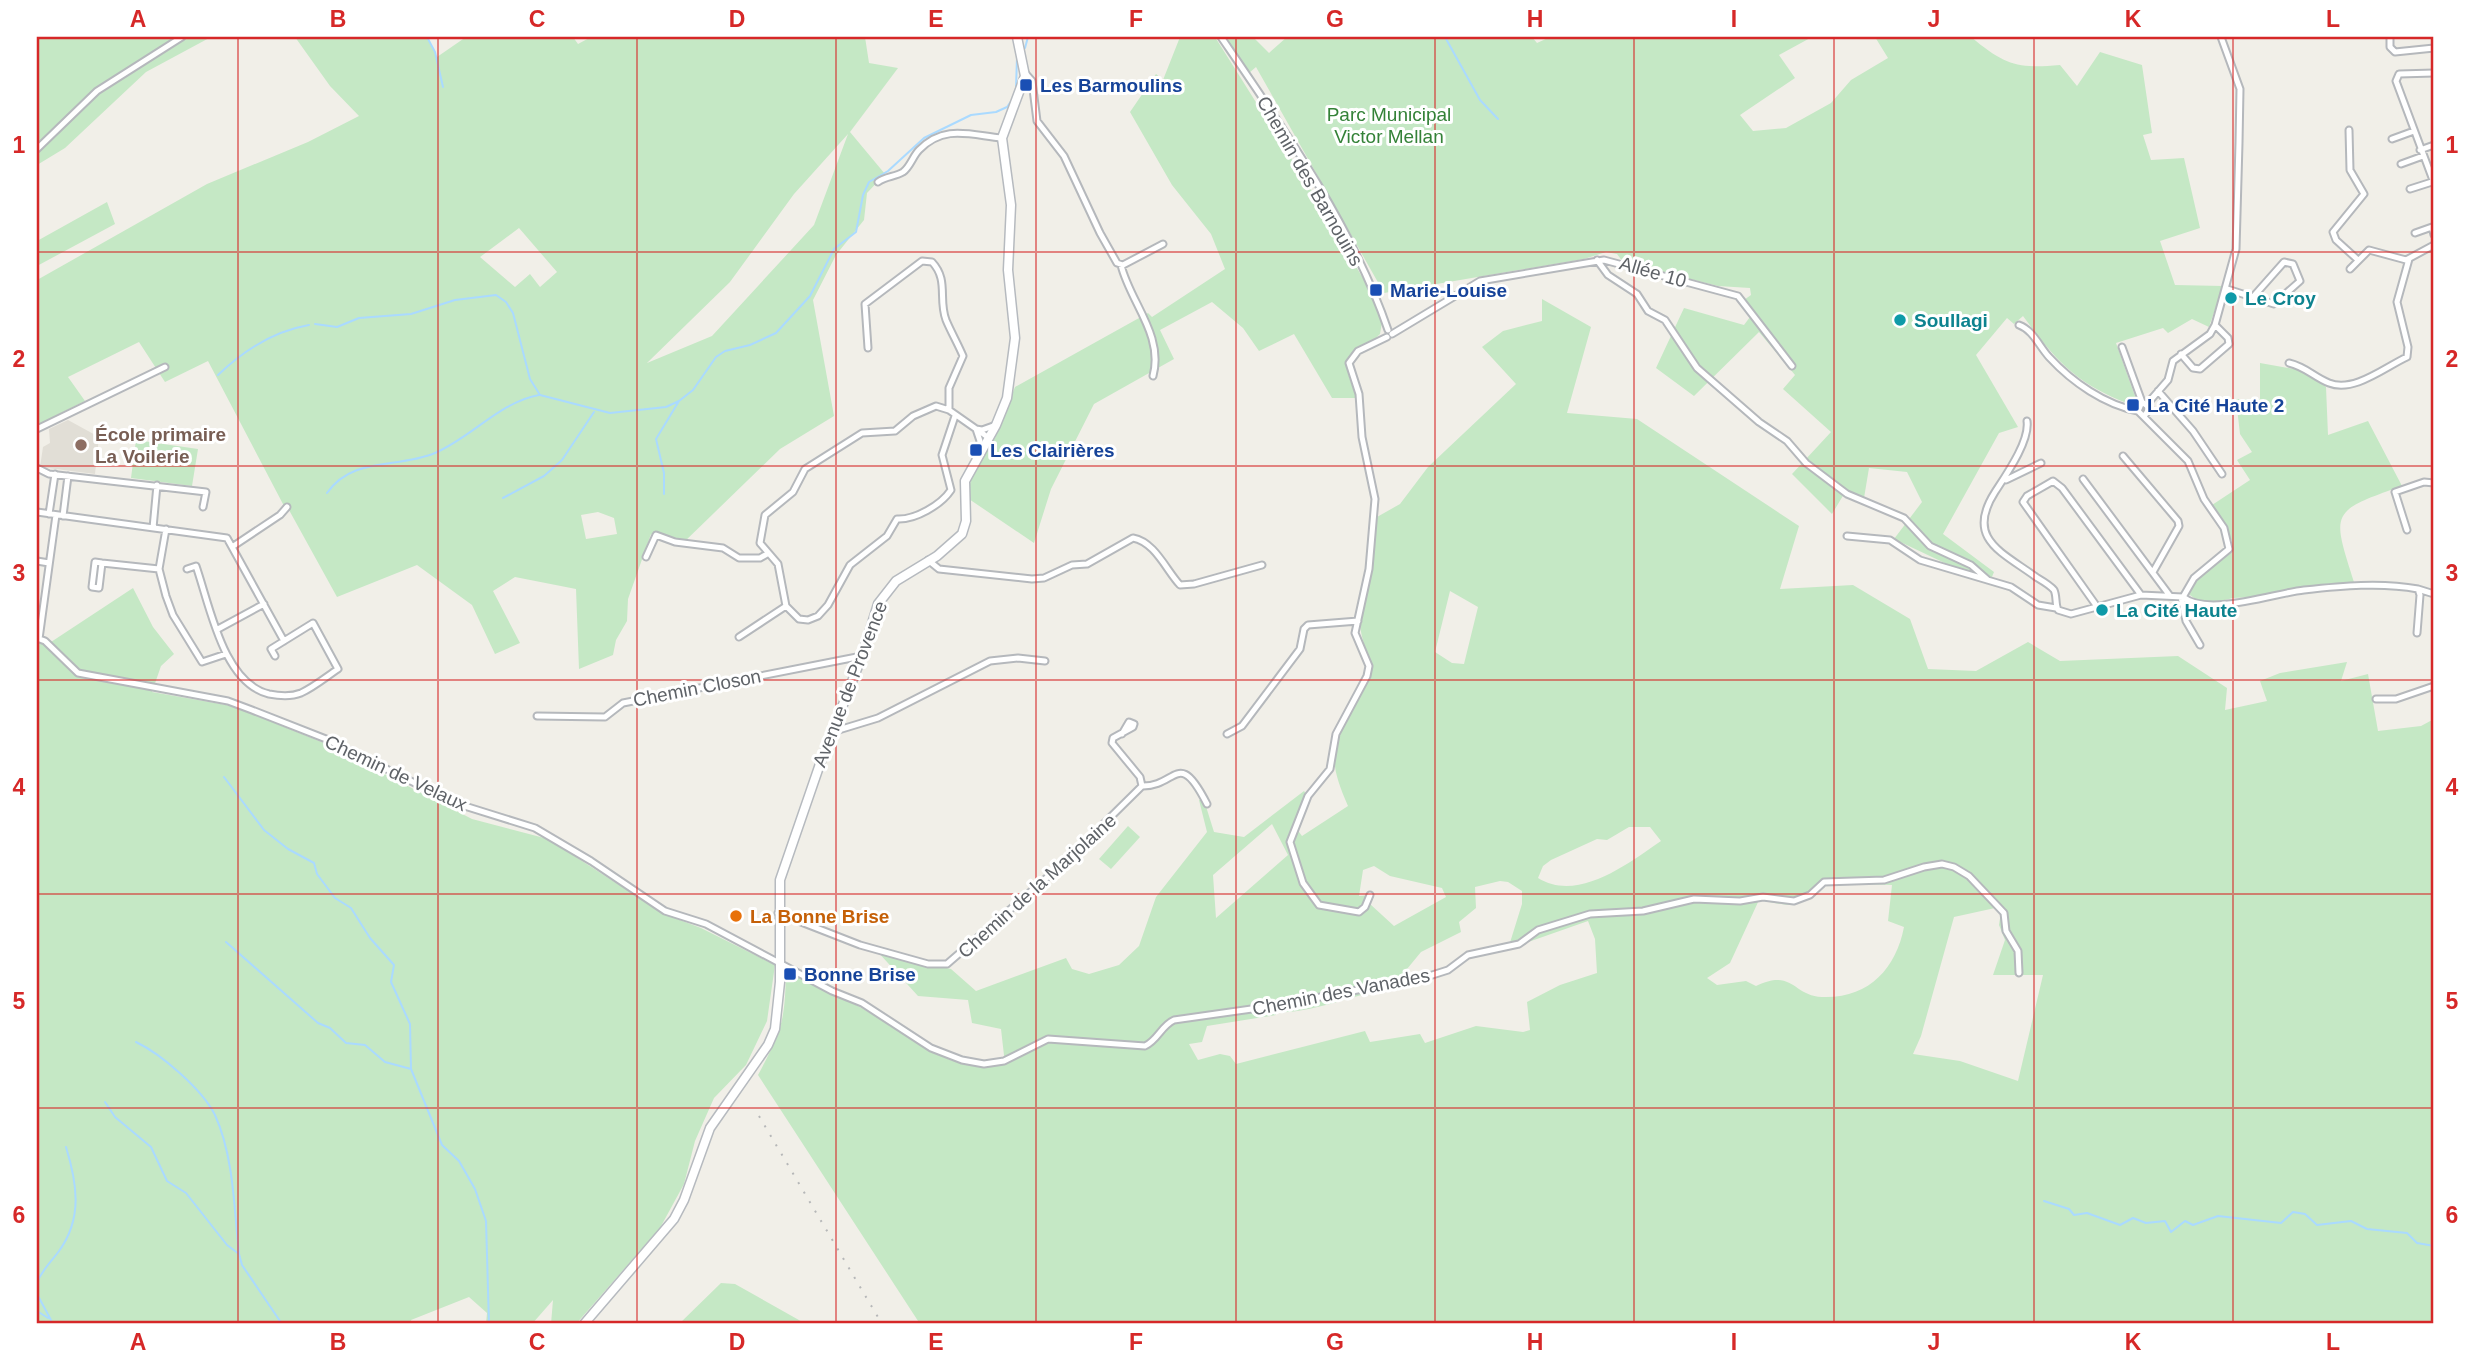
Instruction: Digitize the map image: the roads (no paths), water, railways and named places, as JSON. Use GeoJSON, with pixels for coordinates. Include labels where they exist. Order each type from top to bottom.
{"type":"FeatureCollection","features":[{"type":"Feature","properties":{"kind":"street"},"geometry":{"type":"LineString","coordinates":[[37,149],[97,91],[182,37]]}},
{"type":"Feature","properties":{"kind":"street"},"geometry":{"type":"LineString","coordinates":[[1017,37],[1025,73],[1032,81],[1037,121],[1065,156],[1100,233],[1121,265],[1140,304],[1155,348],[1153,376]]}},
{"type":"Feature","properties":{"kind":"street","name":"Chemin des Barnouins"},"geometry":{"type":"LineString","coordinates":[[1221,37],[1332,213],[1378,301],[1389,334]]}},
{"type":"Feature","properties":{"kind":"street"},"geometry":{"type":"LineString","coordinates":[[2138,411],[2168,380],[2173,361],[2210,334],[2227,289],[2236,250],[2240,89],[2221,37]]}},
{"type":"Feature","properties":{"kind":"street"},"geometry":{"type":"LineString","coordinates":[[2390,37],[2390,47],[2395,52],[2434,48]]}},
{"type":"Feature","properties":{"kind":"street","name":"Avenue de Provence"},"geometry":{"type":"LineString","coordinates":[[584,1324],[674,1219],[684,1200],[710,1128],[772,1036],[777,1018],[781,964],[778,914],[782,874],[862,656],[878,604],[886,591],[961,534],[966,521],[965,481],[996,425],[1007,398],[1015,338],[1008,270],[1011,205],[1002,138],[1025,73]]}},
{"type":"Feature","properties":{"kind":"street"},"geometry":{"type":"LineString","coordinates":[[2410,189],[2433,182],[2396,78],[2399,74],[2434,74]]}},
{"type":"Feature","properties":{"kind":"street"},"geometry":{"type":"LineString","coordinates":[[2349,130],[2350,170],[2364,194],[2333,232],[2336,240],[2358,260]]}},
{"type":"Feature","properties":{"kind":"street"},"geometry":{"type":"LineString","coordinates":[[2392,139],[2414,131]]}},
{"type":"Feature","properties":{"kind":"street"},"geometry":{"type":"LineString","coordinates":[[878,182],[888,175],[903,172],[921,148],[937,135],[960,132],[1002,138]]}},
{"type":"Feature","properties":{"kind":"street"},"geometry":{"type":"LineString","coordinates":[[2400,164],[2434,145]]}},
{"type":"Feature","properties":{"kind":"street"},"geometry":{"type":"LineString","coordinates":[[2415,233],[2432,227],[2434,234]]}},
{"type":"Feature","properties":{"kind":"street"},"geometry":{"type":"LineString","coordinates":[[1121,265],[1163,244]]}},
{"type":"Feature","properties":{"kind":"street"},"geometry":{"type":"LineString","coordinates":[[2350,269],[2369,250],[2398,260],[2409,259],[2434,245]]}},
{"type":"Feature","properties":{"kind":"street"},"geometry":{"type":"LineString","coordinates":[[2289,363],[2305,366],[2331,384],[2347,387],[2407,357],[2408,347],[2400,324],[2397,302],[2409,259]]}},
{"type":"Feature","properties":{"kind":"street"},"geometry":{"type":"LineString","coordinates":[[1597,260],[1608,275],[1637,294],[1648,311],[1665,320],[1697,368],[1759,422],[1787,441],[1806,463],[1847,494],[1904,518],[1930,546],[1971,565],[1988,580]]}},
{"type":"Feature","properties":{"kind":"street","name":"Allée 10"},"geometry":{"type":"LineString","coordinates":[[1389,334],[1480,281],[1610,260],[1738,296],[1792,366]]}},
{"type":"Feature","properties":{"kind":"street"},"geometry":{"type":"LineString","coordinates":[[868,348],[865,304],[922,261],[932,262],[941,272],[946,319],[963,356],[949,388],[949,410]]}},
{"type":"Feature","properties":{"kind":"street"},"geometry":{"type":"LineString","coordinates":[[2227,289],[2253,297],[2279,303],[2300,281],[2293,264],[2284,261],[2253,297]]}},
{"type":"Feature","properties":{"kind":"street"},"geometry":{"type":"LineString","coordinates":[[2020,325],[2028,328],[2065,373],[2104,398],[2145,415],[2188,461],[2204,499],[2230,541],[2225,554],[2194,578],[2182,597],[2186,621],[2200,645]]}},
{"type":"Feature","properties":{"kind":"street"},"geometry":{"type":"LineString","coordinates":[[2181,354],[2193,368],[2200,369],[2229,344],[2228,338],[2215,325]]}},
{"type":"Feature","properties":{"kind":"street"},"geometry":{"type":"LineString","coordinates":[[1370,895],[1365,907],[1359,912],[1319,905],[1303,883],[1289,845],[1300,811],[1330,769],[1336,734],[1367,676],[1369,666],[1355,633],[1369,569],[1375,499],[1362,437],[1359,394],[1349,363],[1358,351],[1389,334]]}},
{"type":"Feature","properties":{"kind":"street"},"geometry":{"type":"LineString","coordinates":[[2122,347],[2150,411],[2145,415]]}},
{"type":"Feature","properties":{"kind":"street"},"geometry":{"type":"LineString","coordinates":[[37,429],[165,367]]}},
{"type":"Feature","properties":{"kind":"street"},"geometry":{"type":"LineString","coordinates":[[2158,391],[2193,431],[2222,474]]}},
{"type":"Feature","properties":{"kind":"street"},"geometry":{"type":"LineString","coordinates":[[955,416],[942,455],[951,490],[946,499],[908,519],[897,519],[887,536],[850,565],[828,605],[818,616],[808,620],[799,619],[786,606],[778,564],[767,554],[760,539],[765,514],[793,492],[805,469],[862,433],[895,431],[913,416],[936,406],[949,410],[989,438]]}},
{"type":"Feature","properties":{"kind":"street"},"geometry":{"type":"LineString","coordinates":[[2027,421],[2025,440],[2008,468],[2006,480],[1986,507],[1983,527],[1990,544],[2054,590],[2056,608]]}},
{"type":"Feature","properties":{"kind":"street"},"geometry":{"type":"LineString","coordinates":[[976,429],[996,425]]}},
{"type":"Feature","properties":{"kind":"street"},"geometry":{"type":"LineString","coordinates":[[976,429],[980,441],[977,456]]}},
{"type":"Feature","properties":{"kind":"street"},"geometry":{"type":"LineString","coordinates":[[2123,456],[2178,521],[2179,526],[2152,572]]}},
{"type":"Feature","properties":{"kind":"street"},"geometry":{"type":"LineString","coordinates":[[2006,480],[2041,463]]}},
{"type":"Feature","properties":{"kind":"street"},"geometry":{"type":"LineString","coordinates":[[37,468],[68,476],[98,477],[205,492],[203,507]]}},
{"type":"Feature","properties":{"kind":"street"},"geometry":{"type":"LineString","coordinates":[[38,638],[56,515],[55,474]]}},
{"type":"Feature","properties":{"kind":"street"},"geometry":{"type":"LineString","coordinates":[[56,515],[68,476]]}},
{"type":"Feature","properties":{"kind":"street"},"geometry":{"type":"LineString","coordinates":[[2083,479],[2170,596]]}},
{"type":"Feature","properties":{"kind":"street"},"geometry":{"type":"LineString","coordinates":[[2098,608],[2023,502],[2053,481],[2062,488],[2140,595]]}},
{"type":"Feature","properties":{"kind":"street"},"geometry":{"type":"LineString","coordinates":[[2407,530],[2395,492],[2424,482],[2434,483]]}},
{"type":"Feature","properties":{"kind":"street"},"geometry":{"type":"LineString","coordinates":[[153,528],[157,485]]}},
{"type":"Feature","properties":{"kind":"street"},"geometry":{"type":"LineString","coordinates":[[232,547],[280,515],[287,507]]}},
{"type":"Feature","properties":{"kind":"street"},"geometry":{"type":"LineString","coordinates":[[37,512],[227,538],[284,641]]}},
{"type":"Feature","properties":{"kind":"street"},"geometry":{"type":"LineString","coordinates":[[166,529],[159,569],[173,615],[202,662],[226,654]]}},
{"type":"Feature","properties":{"kind":"street"},"geometry":{"type":"LineString","coordinates":[[646,556],[656,535],[675,542],[723,548],[739,558],[760,558],[767,554]]}},
{"type":"Feature","properties":{"kind":"street"},"geometry":{"type":"LineString","coordinates":[[1847,536],[1890,540],[1920,560],[2016,589],[2042,607],[2056,608],[2067,614],[2140,595],[2182,597],[2199,604],[2271,599],[2317,589],[2390,585],[2434,594]]}},
{"type":"Feature","properties":{"kind":"street"},"geometry":{"type":"LineString","coordinates":[[928,561],[939,569],[1044,578],[1072,565],[1087,564],[1133,538],[1141,541],[1158,556],[1180,585],[1194,584],[1262,565]]}},
{"type":"Feature","properties":{"kind":"street"},"geometry":{"type":"LineString","coordinates":[[37,561],[50,563]]}},
{"type":"Feature","properties":{"kind":"street"},"geometry":{"type":"LineString","coordinates":[[102,563],[159,569]]}},
{"type":"Feature","properties":{"kind":"street"},"geometry":{"type":"LineString","coordinates":[[187,569],[196,566],[226,654],[245,682],[261,692],[281,696],[299,694],[338,669],[313,622],[271,649],[275,656]]}},
{"type":"Feature","properties":{"kind":"street"},"geometry":{"type":"LineString","coordinates":[[2417,633],[2418,590]]}},
{"type":"Feature","properties":{"kind":"street"},"geometry":{"type":"LineString","coordinates":[[218,629],[264,604]]}},
{"type":"Feature","properties":{"kind":"street"},"geometry":{"type":"LineString","coordinates":[[739,637],[786,606]]}},
{"type":"Feature","properties":{"kind":"street"},"geometry":{"type":"LineString","coordinates":[[1227,734],[1242,726],[1287,666],[1303,643],[1304,629],[1308,625],[1358,621]]}},
{"type":"Feature","properties":{"kind":"street","name":"Chemin de Velaux"},"geometry":{"type":"LineString","coordinates":[[38,638],[51,646],[71,668],[86,676],[228,701],[326,739],[454,803],[535,828],[591,861],[665,911],[706,924],[781,964]]}},
{"type":"Feature","properties":{"kind":"street","name":"Chemin Closon"},"geometry":{"type":"LineString","coordinates":[[537,716],[605,718],[623,703],[862,656]]}},
{"type":"Feature","properties":{"kind":"street"},"geometry":{"type":"LineString","coordinates":[[832,732],[878,718],[990,661],[1045,661]]}},
{"type":"Feature","properties":{"kind":"street"},"geometry":{"type":"LineString","coordinates":[[2376,699],[2396,699],[2434,687]]}},
{"type":"Feature","properties":{"kind":"street"},"geometry":{"type":"LineString","coordinates":[[1122,734],[1113,738],[1112,743],[1140,777],[1142,786],[1152,785],[1175,773],[1184,774],[1191,778],[1206,804]]}},
{"type":"Feature","properties":{"kind":"street","name":"Chemin de la Marjolaine"},"geometry":{"type":"LineString","coordinates":[[778,914],[860,945],[928,964],[947,964],[1015,908],[1121,810],[1142,786]]}},
{"type":"Feature","properties":{"kind":"street","name":"Chemin des Vanades"},"geometry":{"type":"LineString","coordinates":[[781,964],[862,1003],[931,1048],[984,1064],[1004,1061],[1048,1039],[1145,1046],[1154,1041],[1164,1025],[1174,1020],[1273,1006],[1426,977],[1448,970],[1470,954],[1516,945],[1538,930],[1590,914],[1643,911],[1695,899],[1740,901],[1763,897],[1794,901],[1810,895],[1824,882],[1884,880],[1942,864],[1954,867],[1969,876],[2002,909],[2006,931],[2018,951],[2019,973]]}},
{"type":"Feature","properties":{"kind":"waterway"},"geometry":{"type":"LineString","coordinates":[[427,37],[435,52],[443,87]]}},
{"type":"Feature","properties":{"kind":"waterway"},"geometry":{"type":"LineString","coordinates":[[1025,48],[1028,37]]}},
{"type":"Feature","properties":{"kind":"waterway"},"geometry":{"type":"LineString","coordinates":[[1445,37],[1480,100],[1498,119]]}},
{"type":"Feature","properties":{"kind":"waterway"},"geometry":{"type":"LineString","coordinates":[[1016,88],[1017,57]]}},
{"type":"Feature","properties":{"kind":"waterway"},"geometry":{"type":"LineString","coordinates":[[315,324],[337,327],[359,318],[411,314],[455,300],[496,295],[506,302],[513,313],[530,379],[540,395],[610,413],[666,407],[693,390],[716,357],[725,351],[750,345],[776,333],[810,296],[834,249],[856,232],[863,195],[869,182],[888,171],[924,138],[971,115],[996,112],[1007,107],[1012,100]]}},
{"type":"Feature","properties":{"kind":"waterway"},"geometry":{"type":"LineString","coordinates":[[218,375],[260,343],[309,325]]}},
{"type":"Feature","properties":{"kind":"waterway"},"geometry":{"type":"LineString","coordinates":[[327,493],[338,481],[363,468],[435,453],[499,412],[539,395]]}},
{"type":"Feature","properties":{"kind":"waterway"},"geometry":{"type":"LineString","coordinates":[[664,494],[664,473],[656,439],[679,401]]}},
{"type":"Feature","properties":{"kind":"waterway"},"geometry":{"type":"LineString","coordinates":[[503,498],[544,476],[562,460],[594,412]]}},
{"type":"Feature","properties":{"kind":"waterway"},"geometry":{"type":"LineString","coordinates":[[224,777],[264,830],[288,849],[314,863],[317,874],[335,898],[351,908],[370,938],[394,965],[391,982],[410,1024],[411,1069],[442,1145],[459,1161],[475,1189],[486,1221],[489,1324]]}},
{"type":"Feature","properties":{"kind":"waterway"},"geometry":{"type":"LineString","coordinates":[[226,942],[318,1023],[330,1028],[346,1043],[365,1045],[385,1062],[411,1069]]}},
{"type":"Feature","properties":{"kind":"waterway"},"geometry":{"type":"LineString","coordinates":[[136,1042],[180,1073],[201,1094],[215,1115],[230,1166],[239,1254]]}},
{"type":"Feature","properties":{"kind":"waterway"},"geometry":{"type":"LineString","coordinates":[[105,1102],[115,1117],[151,1147],[167,1181],[186,1193],[227,1245],[239,1254],[242,1265],[282,1324]]}},
{"type":"Feature","properties":{"kind":"waterway"},"geometry":{"type":"LineString","coordinates":[[37,1282],[67,1239],[75,1213],[75,1187],[66,1147]]}},
{"type":"Feature","properties":{"kind":"waterway"},"geometry":{"type":"LineString","coordinates":[[2044,1201],[2069,1209],[2074,1215],[2087,1213],[2120,1225],[2133,1218],[2146,1223],[2165,1221],[2171,1232],[2185,1221],[2193,1225],[2218,1216],[2281,1223],[2293,1212],[2305,1214],[2317,1225],[2351,1221],[2367,1229],[2407,1233],[2417,1243],[2434,1246]]}},
{"type":"Feature","properties":{"kind":"waterway"},"geometry":{"type":"LineString","coordinates":[[37,1294],[51,1320]]}},
{"type":"Feature","properties":{"kind":"waterway"},"geometry":{"type":"LineString","coordinates":[[37,1311],[48,1318]]}},
{"type":"Feature","properties":{"kind":"railway"},"geometry":{"type":"LineString","coordinates":[[759,1116],[882,1324]]}},
{"type":"Feature","properties":{"kind":"place","name":"Les Barmoulins"},"geometry":{"type":"Point","coordinates":[1026,85]}},
{"type":"Feature","properties":{"kind":"place","name":"Marie-Louise"},"geometry":{"type":"Point","coordinates":[1376,290]}},
{"type":"Feature","properties":{"kind":"place","name":"Le Croy"},"geometry":{"type":"Point","coordinates":[2231,298]}},
{"type":"Feature","properties":{"kind":"place","name":"Soullagi"},"geometry":{"type":"Point","coordinates":[1900,320]}},
{"type":"Feature","properties":{"kind":"place","name":"La Cité Haute 2"},"geometry":{"type":"Point","coordinates":[2133,405]}},
{"type":"Feature","properties":{"kind":"place","name":"École primaire La Voilerie"},"geometry":{"type":"Point","coordinates":[81,445]}},
{"type":"Feature","properties":{"kind":"place","name":"Les Clairières"},"geometry":{"type":"Point","coordinates":[976,450]}},
{"type":"Feature","properties":{"kind":"place","name":"La Cité Haute"},"geometry":{"type":"Point","coordinates":[2102,610]}},
{"type":"Feature","properties":{"kind":"place","name":"La Bonne Brise"},"geometry":{"type":"Point","coordinates":[736,916]}},
{"type":"Feature","properties":{"kind":"place","name":"Bonne Brise"},"geometry":{"type":"Point","coordinates":[790,974]}},
{"type":"Feature","properties":{"kind":"park label","name":"Parc Municipal Victor Mellan"},"geometry":{"type":"Point","coordinates":[1389,125]}}]}
